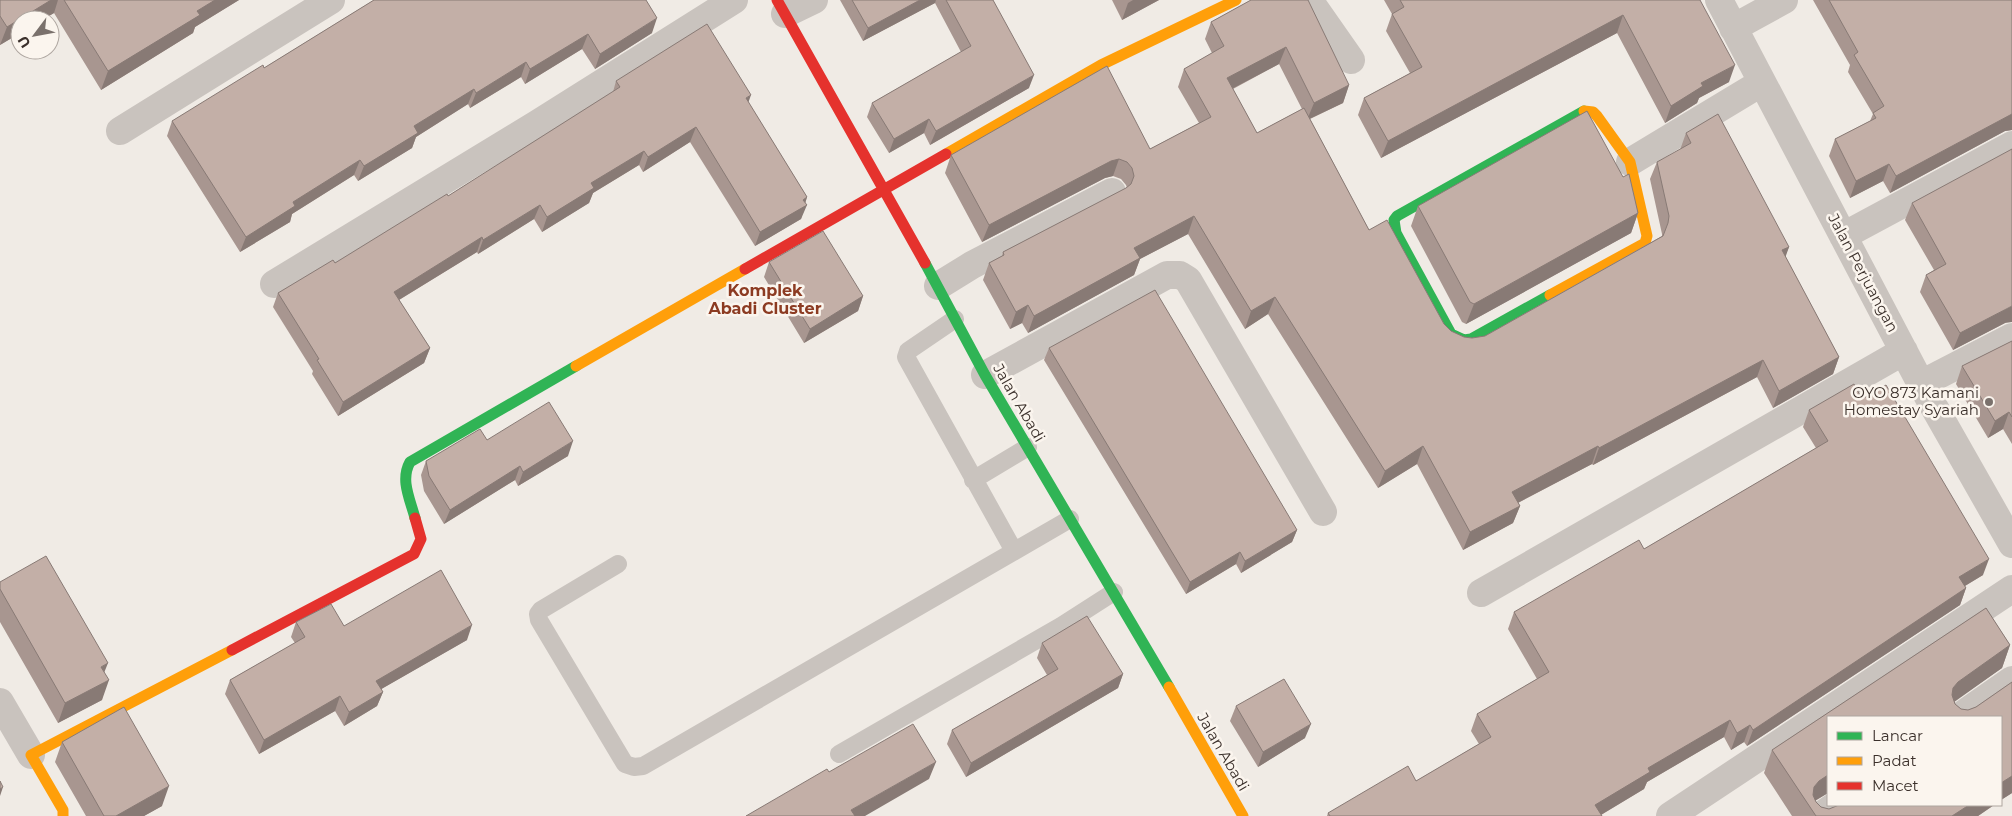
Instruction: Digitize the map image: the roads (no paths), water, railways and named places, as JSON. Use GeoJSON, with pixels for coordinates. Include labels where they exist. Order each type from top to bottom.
{"type":"FeatureCollection","features":[{"type":"Feature","properties":{"kind":"street"},"geometry":{"type":"LineString","coordinates":[[120,131],[331,0]]}},
{"type":"Feature","properties":{"kind":"street"},"geometry":{"type":"LineString","coordinates":[[274,284],[537,124],[734,0]]}},
{"type":"Feature","properties":{"kind":"street"},"geometry":{"type":"LineString","coordinates":[[781,7],[814,0]]}},
{"type":"Feature","properties":{"kind":"street"},"geometry":{"type":"LineString","coordinates":[[31,755],[414,554],[418,548],[420,538],[405,482],[405,471],[410,462],[1101,65],[1236,0]]}},
{"type":"Feature","properties":{"kind":"street"},"geometry":{"type":"LineString","coordinates":[[1309,0],[1351,60]]}},
{"type":"Feature","properties":{"kind":"street","name":"Jalan Perjuangan"},"geometry":{"type":"LineString","coordinates":[[1719,0],[1921,384],[2012,544]]}},
{"type":"Feature","properties":{"kind":"street"},"geometry":{"type":"LineString","coordinates":[[1733,28],[1784,0]]}},
{"type":"Feature","properties":{"kind":"street","name":"Jalan Abadi"},"geometry":{"type":"LineString","coordinates":[[781,7],[938,286],[985,375],[1114,592],[1242,816]]}},
{"type":"Feature","properties":{"kind":"street"},"geometry":{"type":"LineString","coordinates":[[1630,162],[1761,82]]}},
{"type":"Feature","properties":{"kind":"street"},"geometry":{"type":"LineString","coordinates":[[1584,111],[1593,112],[1597,116],[1630,162],[1645,223],[1647,236],[1645,243],[1471,339],[1464,340],[1451,334],[1396,233],[1394,226],[1397,216],[1584,111]]}},
{"type":"Feature","properties":{"kind":"street"},"geometry":{"type":"LineString","coordinates":[[1843,236],[2012,145]]}},
{"type":"Feature","properties":{"kind":"street"},"geometry":{"type":"LineString","coordinates":[[938,286],[972,265],[1112,192]]}},
{"type":"Feature","properties":{"kind":"street"},"geometry":{"type":"LineString","coordinates":[[985,375],[1167,275],[1180,275],[1188,280],[1323,512]]}},
{"type":"Feature","properties":{"kind":"street"},"geometry":{"type":"LineString","coordinates":[[1921,384],[2012,337]]}},
{"type":"Feature","properties":{"kind":"street"},"geometry":{"type":"LineString","coordinates":[[1481,593],[1904,351]]}},
{"type":"Feature","properties":{"kind":"street"},"geometry":{"type":"LineString","coordinates":[[1670,816],[2012,589]]}},
{"type":"Feature","properties":{"kind":"street"},"geometry":{"type":"LineString","coordinates":[[1961,716],[2012,680]]}},
{"type":"Feature","properties":{"kind":"street"},"geometry":{"type":"LineString","coordinates":[[0,702],[63,810],[63,816]]}},
{"type":"Feature","properties":{"kind":"street"},"geometry":{"type":"LineString","coordinates":[[1820,816],[1835,806]]}},
{"type":"Feature","properties":{"kind":"lane"},"geometry":{"type":"LineString","coordinates":[[955,319],[908,351],[906,357],[1014,551]]}},
{"type":"Feature","properties":{"kind":"lane"},"geometry":{"type":"LineString","coordinates":[[974,480],[1028,447]]}},
{"type":"Feature","properties":{"kind":"lane"},"geometry":{"type":"LineString","coordinates":[[618,564],[541,610],[538,614],[539,620],[625,764],[634,767],[643,766],[1070,519]]}},
{"type":"Feature","properties":{"kind":"lane"},"geometry":{"type":"LineString","coordinates":[[839,754],[1061,626],[1114,592]]}},
{"type":"Feature","properties":{"kind":"place","name":"OYO 873 Kamani Homestay Syariah"},"geometry":{"type":"Point","coordinates":[1989,402]}},
{"type":"Feature","properties":{"kind":"district","name":"Komplek Abadi Cluster"},"geometry":{"type":"Point","coordinates":[765,299]}}]}
